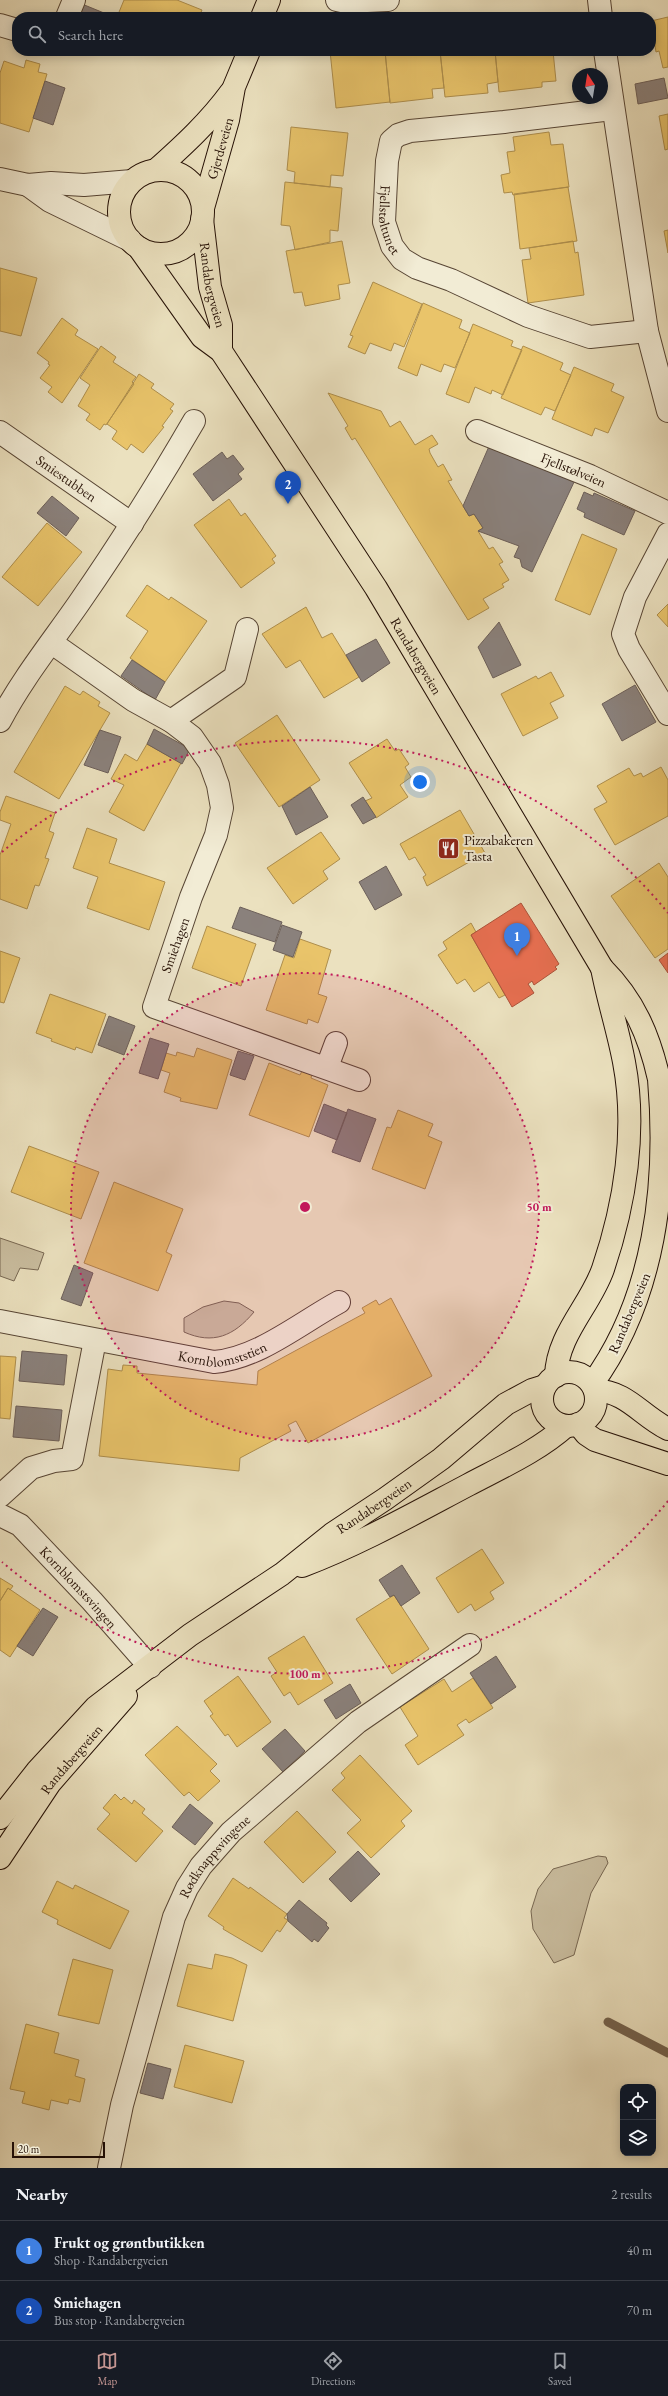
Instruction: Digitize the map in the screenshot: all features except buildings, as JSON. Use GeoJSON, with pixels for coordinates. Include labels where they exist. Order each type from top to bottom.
{"type":"FeatureCollection","features":[{"type":"Feature","properties":{"kind":"main road"},"geometry":{"type":"LineString","coordinates":[[264,12],[269,0]]}},
{"type":"Feature","properties":{"kind":"main road","name":"Gjerdeveien"},"geometry":{"type":"LineString","coordinates":[[156,170],[194,137],[214,116],[234,87],[247,56]]}},
{"type":"Feature","properties":{"kind":"main road","name":"Gjerdeveien"},"geometry":{"type":"LineString","coordinates":[[202,214],[228,120],[234,87]]}},
{"type":"Feature","properties":{"kind":"main road"},"geometry":{"type":"LineString","coordinates":[[156,170],[169,170],[182,175],[192,184],[199,195],[202,214],[198,232],[189,243],[178,250],[165,254],[152,253],[134,244],[122,230],[118,217],[121,198],[132,181],[143,173],[156,170]]}},
{"type":"Feature","properties":{"kind":"main road","name":"Randabergveien"},"geometry":{"type":"LineString","coordinates":[[202,214],[210,287],[221,325],[221,351]]}},
{"type":"Feature","properties":{"kind":"main road","name":"Randabergveien"},"geometry":{"type":"LineString","coordinates":[[134,244],[202,337],[221,351],[376,588],[602,968],[620,986],[634,1007],[647,1038],[664,1102],[668,1140],[666,1195],[660,1228],[643,1284],[617,1347],[593,1387]]}},
{"type":"Feature","properties":{"kind":"main road","name":"Randabergveien"},"geometry":{"type":"LineString","coordinates":[[0,1818],[37,1771],[96,1707],[229,1608],[282,1574],[332,1534],[386,1499],[441,1459],[506,1404],[550,1381],[559,1351],[602,1271],[619,1216],[624,1184],[629,1107],[625,1064],[602,968]]}},
{"type":"Feature","properties":{"kind":"main road"},"geometry":{"type":"LineString","coordinates":[[572,1425],[588,1418],[594,1408],[593,1387],[585,1377],[576,1373],[565,1372],[550,1381],[542,1396],[548,1416],[556,1422],[572,1425],[595,1440],[668,1464]]}},
{"type":"Feature","properties":{"kind":"main road"},"geometry":{"type":"LineString","coordinates":[[593,1387],[621,1395],[668,1429]]}},
{"type":"Feature","properties":{"kind":"main road","name":"Randabergveien"},"geometry":{"type":"LineString","coordinates":[[282,1574],[342,1551],[396,1524],[543,1445],[572,1425]]}},
{"type":"Feature","properties":{"kind":"main road","name":"Randabergveien"},"geometry":{"type":"LineString","coordinates":[[0,1858],[50,1783],[150,1667]]}},
{"type":"Feature","properties":{"kind":"street"},"geometry":{"type":"LineString","coordinates":[[69,12],[74,0]]}},
{"type":"Feature","properties":{"kind":"street"},"geometry":{"type":"LineString","coordinates":[[337,0],[346,2],[388,0]]}},
{"type":"Feature","properties":{"kind":"street"},"geometry":{"type":"LineString","coordinates":[[600,0],[601,12]]}},
{"type":"Feature","properties":{"kind":"street"},"geometry":{"type":"LineString","coordinates":[[0,26],[12,29]]}},
{"type":"Feature","properties":{"kind":"street"},"geometry":{"type":"LineString","coordinates":[[606,56],[612,109],[647,330],[668,411]]}},
{"type":"Feature","properties":{"kind":"street","name":"Fjellstøltunet"},"geometry":{"type":"LineString","coordinates":[[612,109],[504,122],[410,131],[398,135],[391,141],[387,161],[384,222],[392,246],[402,259],[417,268],[451,280],[528,316],[590,337],[647,330]]}},
{"type":"Feature","properties":{"kind":"street","name":"Randabergveien"},"geometry":{"type":"LineString","coordinates":[[0,178],[28,185],[51,183],[84,185],[132,181]]}},
{"type":"Feature","properties":{"kind":"street","name":"Randabergveien"},"geometry":{"type":"LineString","coordinates":[[28,185],[50,200],[134,244]]}},
{"type":"Feature","properties":{"kind":"street"},"geometry":{"type":"LineString","coordinates":[[0,721],[15,692],[52,643],[132,524],[194,420]]}},
{"type":"Feature","properties":{"kind":"street","name":"Fjellstølveien"},"geometry":{"type":"LineString","coordinates":[[477,431],[590,476],[668,513]]}},
{"type":"Feature","properties":{"kind":"street","name":"Smiestubben"},"geometry":{"type":"LineString","coordinates":[[0,432],[132,524]]}},
{"type":"Feature","properties":{"kind":"street"},"geometry":{"type":"LineString","coordinates":[[668,534],[635,597],[623,634],[629,649],[668,714]]}},
{"type":"Feature","properties":{"kind":"street"},"geometry":{"type":"LineString","coordinates":[[171,721],[235,677],[247,630]]}},
{"type":"Feature","properties":{"kind":"street","name":"Smiehagen"},"geometry":{"type":"LineString","coordinates":[[52,643],[133,700],[171,721],[192,737],[210,763],[222,808],[216,835],[191,897],[154,1007],[327,1067],[359,1080]]}},
{"type":"Feature","properties":{"kind":"street"},"geometry":{"type":"LineString","coordinates":[[327,1067],[336,1043]]}},
{"type":"Feature","properties":{"kind":"street","name":"Kornblomststien"},"geometry":{"type":"LineString","coordinates":[[0,1321],[214,1362],[232,1360],[276,1338],[339,1302]]}},
{"type":"Feature","properties":{"kind":"street"},"geometry":{"type":"LineString","coordinates":[[0,1496],[31,1468],[54,1461],[72,1460],[95,1340]]}},
{"type":"Feature","properties":{"kind":"street","name":"Kornblomstsvingen"},"geometry":{"type":"LineString","coordinates":[[0,1515],[20,1525],[92,1601],[150,1667]]}},
{"type":"Feature","properties":{"kind":"street","name":"Rødknappsvingene"},"geometry":{"type":"LineString","coordinates":[[109,2168],[122,2105],[174,1917],[187,1888],[201,1866],[231,1832],[358,1722],[470,1645]]}},
{"type":"Feature","properties":{"kind":"shaded area"},"geometry":{"type":"Polygon","coordinates":[[[0,1238],[44,1253],[38,1270],[20,1268],[14,1281],[0,1276],[0,1238]]]}},
{"type":"Feature","properties":{"kind":"shaded area"},"geometry":{"type":"Polygon","coordinates":[[[224,1301],[239,1303],[254,1312],[239,1327],[222,1336],[204,1338],[184,1332],[184,1318],[203,1307],[224,1301]]]}},
{"type":"Feature","properties":{"kind":"shaded area"},"geometry":{"type":"Polygon","coordinates":[[[598,1856],[606,1857],[608,1863],[591,1893],[574,1955],[554,1963],[533,1929],[531,1911],[538,1889],[553,1869],[598,1856]]]}},
{"type":"Feature","properties":{"kind":"waterway"},"geometry":{"type":"LineString","coordinates":[[608,2022],[668,2053]]}},
{"type":"Feature","properties":{"kind":"place","name":"Smiehagen"},"geometry":{"type":"Point","coordinates":[288,504]}},
{"type":"Feature","properties":{"kind":"place","name":"Pizzabakeren Tasta"},"geometry":{"type":"Point","coordinates":[449,848]}},
{"type":"Feature","properties":{"kind":"place","name":"Frukt og grøntbutikken"},"geometry":{"type":"Point","coordinates":[517,956]}}]}
